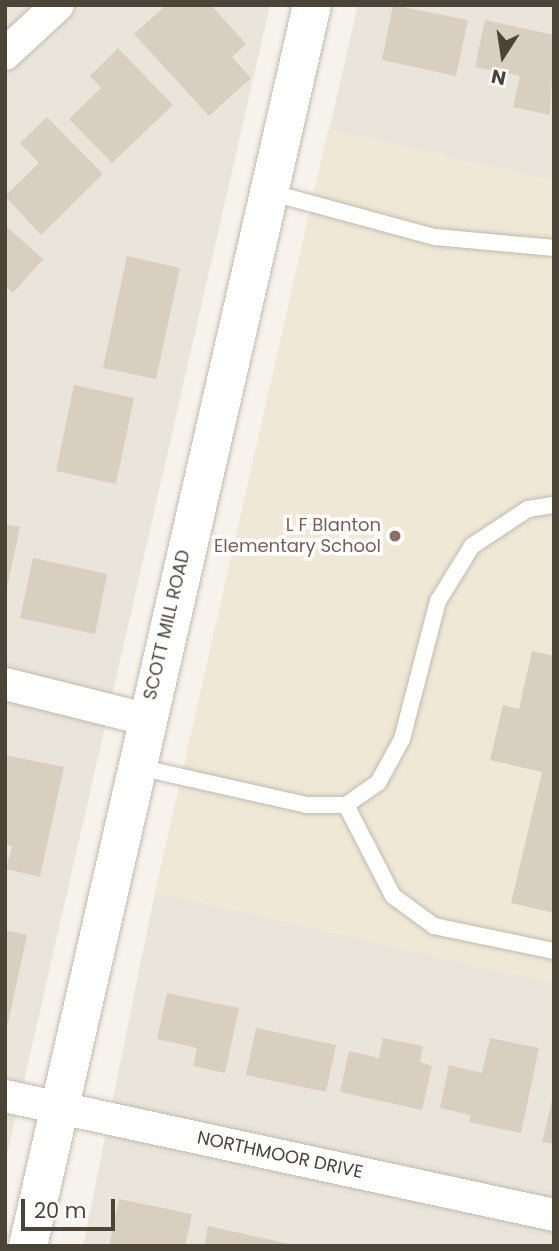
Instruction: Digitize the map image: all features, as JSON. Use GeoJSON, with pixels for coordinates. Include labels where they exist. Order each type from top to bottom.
{"type":"FeatureCollection","features":[{"type":"Feature","properties":{"kind":"street"},"geometry":{"type":"LineString","coordinates":[[5,54],[58,5]]}},
{"type":"Feature","properties":{"kind":"street","name":"SCOTT MILL ROAD"},"geometry":{"type":"LineString","coordinates":[[28,1246],[145,719],[312,5]]}},
{"type":"Feature","properties":{"kind":"street"},"geometry":{"type":"LineString","coordinates":[[5,684],[145,719]]}},
{"type":"Feature","properties":{"kind":"street","name":"NORTHMOOR DRIVE"},"geometry":{"type":"LineString","coordinates":[[5,1096],[554,1215]]}},
{"type":"Feature","properties":{"kind":"lane"},"geometry":{"type":"LineString","coordinates":[[268,192],[435,237],[554,248]]}},
{"type":"Feature","properties":{"kind":"lane"},"geometry":{"type":"LineString","coordinates":[[135,766],[306,805],[346,805],[378,783],[402,739],[438,601],[472,546],[528,509],[554,505]]}},
{"type":"Feature","properties":{"kind":"lane"},"geometry":{"type":"LineString","coordinates":[[346,805],[393,896],[434,926],[554,951]]}},
{"type":"Feature","properties":{"kind":"shaded area"},"geometry":{"type":"Polygon","coordinates":[[[5,5],[270,5],[5,1164],[5,5]]]}},
{"type":"Feature","properties":{"kind":"shaded area"},"geometry":{"type":"Polygon","coordinates":[[[358,5],[554,5],[554,181],[329,130],[358,5]]]}},
{"type":"Feature","properties":{"kind":"shaded area","name":"L F Blanton Elementary School"},"geometry":{"type":"Polygon","coordinates":[[[328,130],[554,181],[554,983],[155,892],[328,130]]]}},
{"type":"Feature","properties":{"kind":"shaded area"},"geometry":{"type":"Polygon","coordinates":[[[155,892],[554,983],[554,1246],[83,1246],[155,892]]]}},
{"type":"Feature","properties":{"kind":"building"},"geometry":{"type":"Polygon","coordinates":[[[166,5],[211,5],[246,44],[232,57],[251,78],[209,116],[134,34],[166,5]]]}},
{"type":"Feature","properties":{"kind":"building"},"geometry":{"type":"Polygon","coordinates":[[[393,5],[468,20],[456,76],[382,60],[393,5]]]}},
{"type":"Feature","properties":{"kind":"building"},"geometry":{"type":"Polygon","coordinates":[[[485,20],[554,35],[550,115],[513,107],[520,76],[475,67],[485,20]]]}},
{"type":"Feature","properties":{"kind":"building"},"geometry":{"type":"Polygon","coordinates":[[[118,48],[173,105],[112,163],[69,119],[101,88],[90,76],[118,48]]]}},
{"type":"Feature","properties":{"kind":"building"},"geometry":{"type":"Polygon","coordinates":[[[47,117],[103,174],[41,235],[5,196],[39,163],[20,143],[47,117]]]}},
{"type":"Feature","properties":{"kind":"building"},"geometry":{"type":"Polygon","coordinates":[[[5,225],[43,259],[13,293],[5,286],[5,225]]]}},
{"type":"Feature","properties":{"kind":"building"},"geometry":{"type":"Polygon","coordinates":[[[127,256],[180,268],[156,379],[103,368],[127,256]]]}},
{"type":"Feature","properties":{"kind":"building"},"geometry":{"type":"Polygon","coordinates":[[[74,385],[134,398],[116,484],[56,471],[74,385]]]}},
{"type":"Feature","properties":{"kind":"building"},"geometry":{"type":"Polygon","coordinates":[[[5,524],[20,527],[6,592],[5,591],[5,524]]]}},
{"type":"Feature","properties":{"kind":"building"},"geometry":{"type":"Polygon","coordinates":[[[33,558],[107,574],[95,634],[20,618],[33,558]]]}},
{"type":"Feature","properties":{"kind":"building"},"geometry":{"type":"Polygon","coordinates":[[[532,651],[554,656],[554,913],[511,903],[542,772],[490,760],[503,705],[519,709],[532,651]]]}},
{"type":"Feature","properties":{"kind":"building"},"geometry":{"type":"Polygon","coordinates":[[[5,755],[64,767],[40,877],[6,869],[12,846],[5,844],[5,755]]]}},
{"type":"Feature","properties":{"kind":"building"},"geometry":{"type":"Polygon","coordinates":[[[5,930],[27,935],[8,1023],[5,1022],[5,930]]]}},
{"type":"Feature","properties":{"kind":"building"},"geometry":{"type":"Polygon","coordinates":[[[167,993],[239,1008],[225,1073],[193,1066],[197,1048],[157,1039],[167,993]]]}},
{"type":"Feature","properties":{"kind":"building"},"geometry":{"type":"Polygon","coordinates":[[[256,1028],[336,1045],[326,1092],[246,1075],[256,1028]]]}},
{"type":"Feature","properties":{"kind":"building"},"geometry":{"type":"Polygon","coordinates":[[[383,1038],[423,1046],[420,1062],[432,1066],[422,1110],[340,1092],[349,1051],[379,1058],[383,1038]]]}},
{"type":"Feature","properties":{"kind":"building"},"geometry":{"type":"Polygon","coordinates":[[[490,1038],[539,1048],[521,1133],[469,1122],[471,1115],[440,1108],[449,1065],[482,1073],[490,1038]]]}},
{"type":"Feature","properties":{"kind":"building"},"geometry":{"type":"Polygon","coordinates":[[[554,1092],[554,1144],[542,1142],[554,1092]]]}},
{"type":"Feature","properties":{"kind":"building"},"geometry":{"type":"Polygon","coordinates":[[[119,1199],[192,1214],[185,1246],[109,1246],[119,1199]]]}},
{"type":"Feature","properties":{"kind":"building"},"geometry":{"type":"Polygon","coordinates":[[[208,1226],[294,1245],[294,1246],[204,1246],[208,1226]]]}},
{"type":"Feature","properties":{"kind":"place","name":"L F Blanton Elementary School"},"geometry":{"type":"Point","coordinates":[395,536]}}]}
